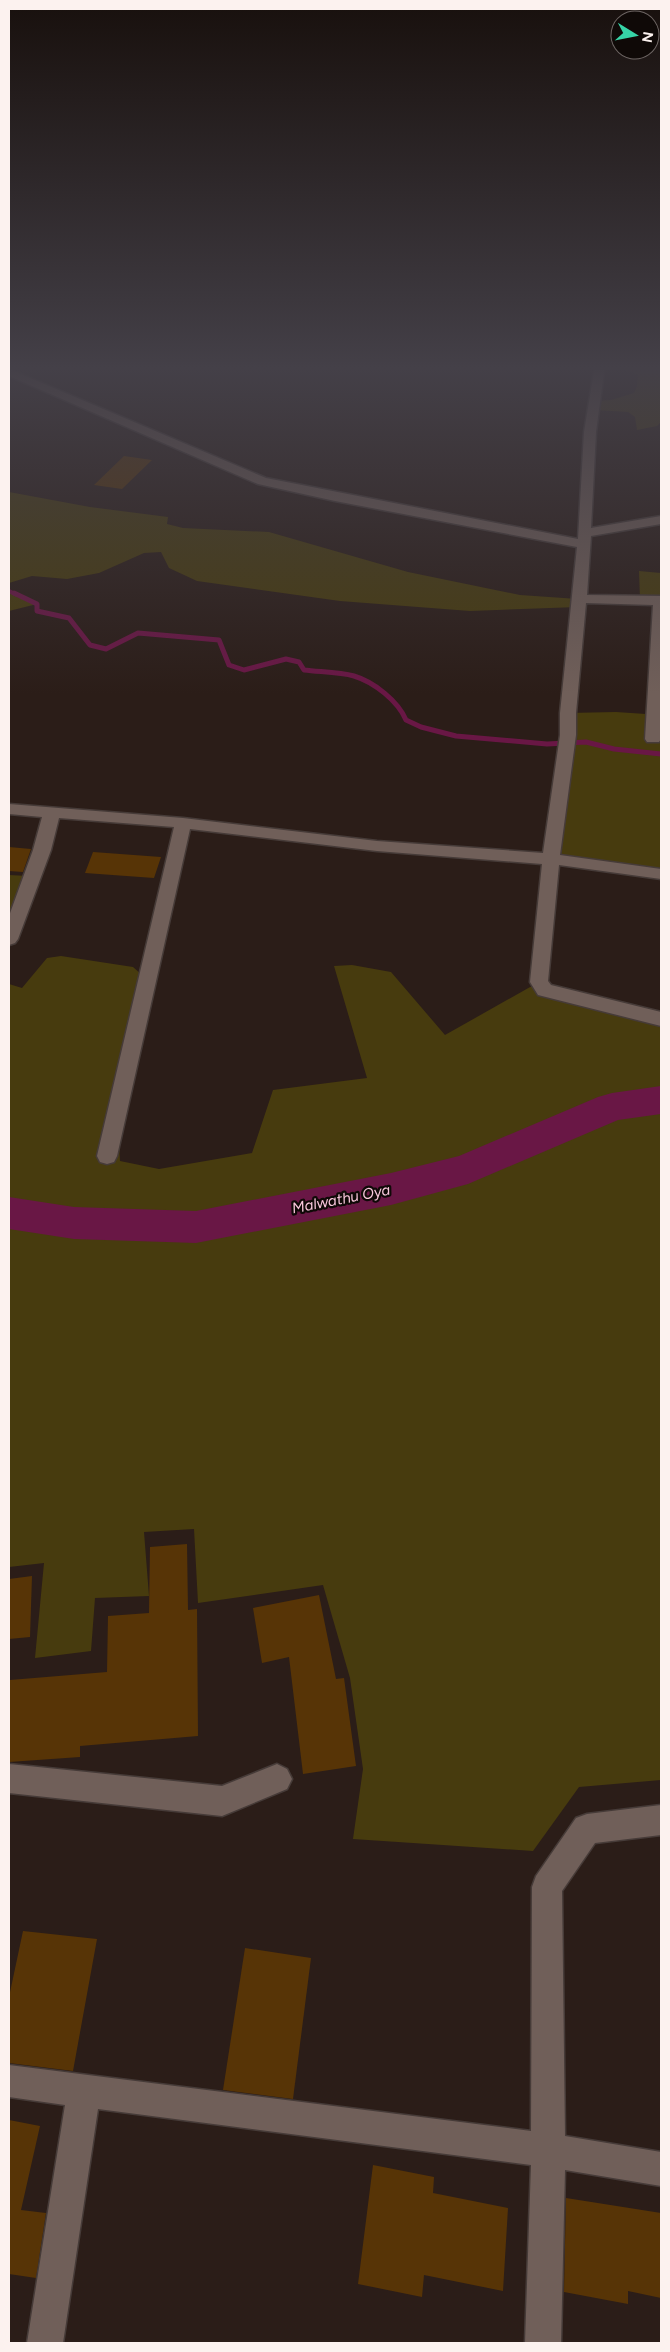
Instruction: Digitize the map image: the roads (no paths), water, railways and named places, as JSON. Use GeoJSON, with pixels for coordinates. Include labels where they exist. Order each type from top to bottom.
{"type":"FeatureCollection","features":[{"type":"Feature","properties":{"kind":"street"},"geometry":{"type":"LineString","coordinates":[[248,475],[262,481],[335,497],[584,538],[661,520]]}},
{"type":"Feature","properties":{"kind":"street"},"geometry":{"type":"LineString","coordinates":[[588,475],[568,736],[551,859],[540,982],[545,990],[661,1019]]}},
{"type":"Feature","properties":{"kind":"street"},"geometry":{"type":"LineString","coordinates":[[578,598],[661,600],[653,739]]}},
{"type":"Feature","properties":{"kind":"street"},"geometry":{"type":"LineString","coordinates":[[9,809],[183,823],[377,846],[551,859],[661,874]]}},
{"type":"Feature","properties":{"kind":"street"},"geometry":{"type":"LineString","coordinates":[[9,939],[42,850],[52,812]]}},
{"type":"Feature","properties":{"kind":"street"},"geometry":{"type":"LineString","coordinates":[[107,1156],[183,823]]}},
{"type":"Feature","properties":{"kind":"street"},"geometry":{"type":"LineString","coordinates":[[9,1778],[222,1801],[277,1778]]}},
{"type":"Feature","properties":{"kind":"street"},"geometry":{"type":"LineString","coordinates":[[543,2343],[548,2150],[548,1887],[587,1829],[661,1820]]}},
{"type":"Feature","properties":{"kind":"street"},"geometry":{"type":"LineString","coordinates":[[9,2081],[548,2150],[661,2169]]}},
{"type":"Feature","properties":{"kind":"street"},"geometry":{"type":"LineString","coordinates":[[45,2343],[84,2092]]}},
{"type":"Feature","properties":{"kind":"waterway"},"geometry":{"type":"LineString","coordinates":[[9,591],[17,595]]}},
{"type":"Feature","properties":{"kind":"waterway"},"geometry":{"type":"LineString","coordinates":[[14,593],[37,604],[37,611],[69,618],[90,645],[106,649],[138,633],[219,640],[229,665],[244,670],[286,659],[299,662],[304,670],[342,674],[362,679],[391,699],[406,720],[421,727],[456,736],[547,744],[586,742],[614,749],[661,754]]}},
{"type":"Feature","properties":{"kind":"waterway","name":"Malwathu Oya"},"geometry":{"type":"LineString","coordinates":[[9,1213],[74,1223],[196,1227],[391,1189],[468,1169],[612,1107],[661,1100]]}}]}
